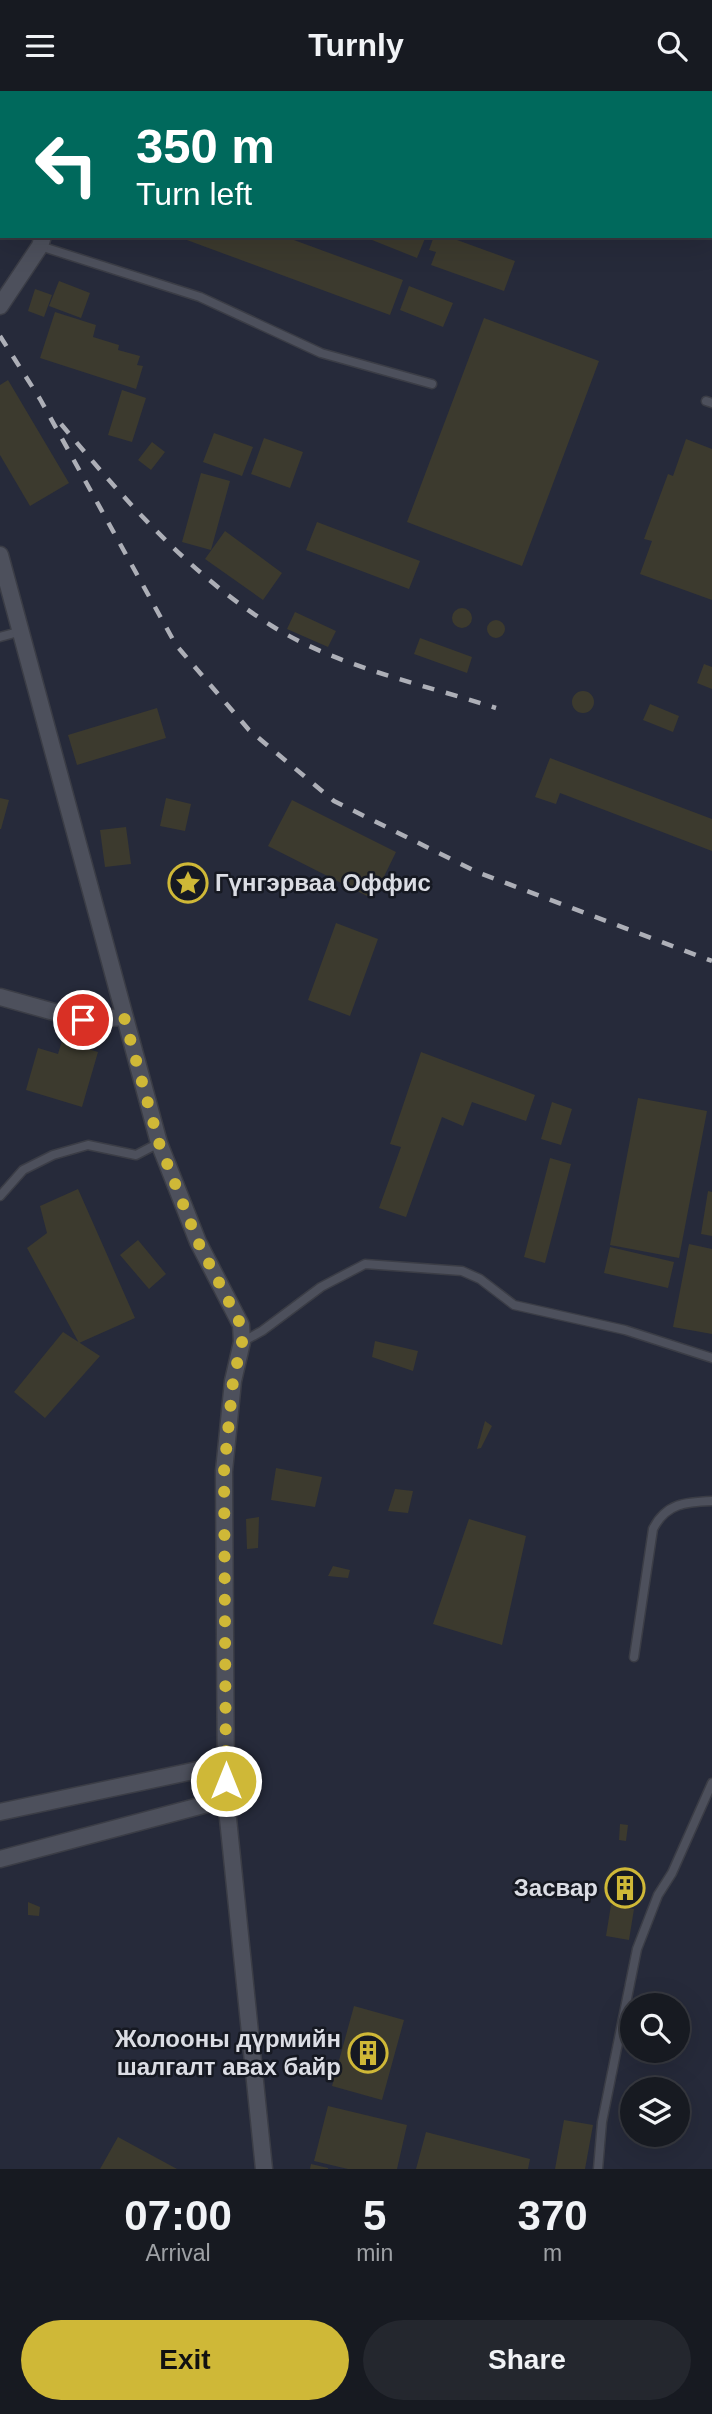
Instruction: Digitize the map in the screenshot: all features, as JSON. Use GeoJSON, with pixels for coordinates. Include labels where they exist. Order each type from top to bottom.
{"type":"FeatureCollection","features":[{"type":"Feature","properties":{"kind":"street"},"geometry":{"type":"LineString","coordinates":[[0,306],[41,241]]}},
{"type":"Feature","properties":{"kind":"street"},"geometry":{"type":"LineString","coordinates":[[0,555],[159,1143],[198,1242],[241,1325],[242,1342],[233,1381],[224,1471],[226,1799],[264,2169]]}},
{"type":"Feature","properties":{"kind":"street"},"geometry":{"type":"LineString","coordinates":[[0,997],[83,1020],[124,1017]]}},
{"type":"Feature","properties":{"kind":"street"},"geometry":{"type":"LineString","coordinates":[[0,1812],[226,1764]]}},
{"type":"Feature","properties":{"kind":"street"},"geometry":{"type":"LineString","coordinates":[[0,1859],[226,1799]]}},
{"type":"Feature","properties":{"kind":"lane"},"geometry":{"type":"LineString","coordinates":[[41,241],[200,297],[321,353],[432,384]]}},
{"type":"Feature","properties":{"kind":"lane"},"geometry":{"type":"LineString","coordinates":[[0,637],[22,631]]}},
{"type":"Feature","properties":{"kind":"lane"},"geometry":{"type":"LineString","coordinates":[[0,1196],[23,1170],[53,1155],[88,1145],[136,1154],[159,1143]]}},
{"type":"Feature","properties":{"kind":"lane"},"geometry":{"type":"LineString","coordinates":[[242,1342],[262,1331],[321,1287],[365,1264],[462,1271],[480,1279],[514,1305],[625,1330],[712,1359]]}},
{"type":"Feature","properties":{"kind":"lane"},"geometry":{"type":"LineString","coordinates":[[634,1657],[653,1529],[659,1517],[683,1502],[712,1501]]}},
{"type":"Feature","properties":{"kind":"lane"},"geometry":{"type":"LineString","coordinates":[[598,2169],[602,2122],[637,1949],[658,1895],[672,1874],[712,1783]]}},
{"type":"Feature","properties":{"kind":"shaded area"},"geometry":{"type":"Polygon","coordinates":[[[0,238],[712,238],[712,2169],[0,2169],[0,238]]]}},
{"type":"Feature","properties":{"kind":"building"},"geometry":{"type":"Polygon","coordinates":[[[181,238],[288,238],[403,280],[390,315],[181,238]]]}},
{"type":"Feature","properties":{"kind":"building"},"geometry":{"type":"Polygon","coordinates":[[[367,238],[425,238],[417,258],[367,238]]]}},
{"type":"Feature","properties":{"kind":"building"},"geometry":{"type":"Polygon","coordinates":[[[433,238],[452,238],[515,261],[504,291],[431,265],[436,252],[429,250],[433,238]]]}},
{"type":"Feature","properties":{"kind":"building"},"geometry":{"type":"Polygon","coordinates":[[[59,281],[90,293],[81,318],[49,306],[59,281]]]}},
{"type":"Feature","properties":{"kind":"building"},"geometry":{"type":"Polygon","coordinates":[[[409,286],[453,303],[443,327],[400,310],[409,286]]]}},
{"type":"Feature","properties":{"kind":"building"},"geometry":{"type":"Polygon","coordinates":[[[35,289],[52,295],[44,317],[28,311],[35,289]]]}},
{"type":"Feature","properties":{"kind":"building"},"geometry":{"type":"Polygon","coordinates":[[[55,312],[96,325],[93,337],[119,345],[118,350],[140,356],[137,365],[143,366],[136,389],[40,358],[55,312]]]}},
{"type":"Feature","properties":{"kind":"building"},"geometry":{"type":"Polygon","coordinates":[[[484,318],[599,361],[522,566],[407,522],[484,318]]]}},
{"type":"Feature","properties":{"kind":"building"},"geometry":{"type":"Polygon","coordinates":[[[8,380],[69,483],[30,506],[0,455],[0,385],[8,380]]]}},
{"type":"Feature","properties":{"kind":"building"},"geometry":{"type":"Polygon","coordinates":[[[122,390],[146,398],[132,442],[108,435],[122,390]]]}},
{"type":"Feature","properties":{"kind":"building"},"geometry":{"type":"Polygon","coordinates":[[[214,433],[253,447],[242,476],[203,462],[214,433]]]}},
{"type":"Feature","properties":{"kind":"building"},"geometry":{"type":"Polygon","coordinates":[[[264,438],[303,452],[290,488],[251,474],[264,438]]]}},
{"type":"Feature","properties":{"kind":"building"},"geometry":{"type":"Polygon","coordinates":[[[686,439],[712,449],[712,600],[640,574],[652,541],[644,539],[668,474],[673,476],[686,439]]]}},
{"type":"Feature","properties":{"kind":"building"},"geometry":{"type":"Polygon","coordinates":[[[152,442],[165,452],[151,470],[138,460],[152,442]]]}},
{"type":"Feature","properties":{"kind":"building"},"geometry":{"type":"Polygon","coordinates":[[[201,473],[230,481],[211,550],[182,542],[201,473]]]}},
{"type":"Feature","properties":{"kind":"building"},"geometry":{"type":"Polygon","coordinates":[[[317,522],[420,561],[409,589],[306,550],[317,522]]]}},
{"type":"Feature","properties":{"kind":"building"},"geometry":{"type":"Polygon","coordinates":[[[225,531],[282,573],[263,600],[205,559],[225,531]]]}},
{"type":"Feature","properties":{"kind":"building"},"geometry":{"type":"Polygon","coordinates":[[[462,608],[469,611],[472,618],[469,625],[462,628],[455,625],[452,618],[455,611],[462,608]]]}},
{"type":"Feature","properties":{"kind":"building"},"geometry":{"type":"Polygon","coordinates":[[[295,612],[336,631],[328,647],[287,629],[295,612]]]}},
{"type":"Feature","properties":{"kind":"building"},"geometry":{"type":"Polygon","coordinates":[[[492,620],[500,620],[505,629],[503,636],[492,638],[487,633],[487,625],[492,620]]]}},
{"type":"Feature","properties":{"kind":"building"},"geometry":{"type":"Polygon","coordinates":[[[420,638],[472,657],[467,673],[414,654],[420,638]]]}},
{"type":"Feature","properties":{"kind":"building"},"geometry":{"type":"Polygon","coordinates":[[[704,664],[712,667],[712,689],[697,683],[704,664]]]}},
{"type":"Feature","properties":{"kind":"building"},"geometry":{"type":"Polygon","coordinates":[[[583,691],[591,694],[594,702],[591,710],[583,713],[575,710],[572,702],[575,694],[583,691]]]}},
{"type":"Feature","properties":{"kind":"building"},"geometry":{"type":"Polygon","coordinates":[[[650,704],[679,716],[673,732],[643,720],[650,704]]]}},
{"type":"Feature","properties":{"kind":"building"},"geometry":{"type":"Polygon","coordinates":[[[157,708],[166,738],[77,765],[68,735],[157,708]]]}},
{"type":"Feature","properties":{"kind":"building"},"geometry":{"type":"Polygon","coordinates":[[[550,758],[712,819],[712,851],[560,793],[556,804],[535,797],[550,758]]]}},
{"type":"Feature","properties":{"kind":"building"},"geometry":{"type":"Polygon","coordinates":[[[0,798],[9,800],[1,829],[0,829],[0,798]]]}},
{"type":"Feature","properties":{"kind":"building"},"geometry":{"type":"Polygon","coordinates":[[[166,798],[191,804],[185,831],[160,826],[166,798]]]}},
{"type":"Feature","properties":{"kind":"building"},"geometry":{"type":"Polygon","coordinates":[[[292,800],[396,852],[373,899],[268,846],[292,800]]]}},
{"type":"Feature","properties":{"kind":"building"},"geometry":{"type":"Polygon","coordinates":[[[126,827],[131,864],[105,867],[100,830],[126,827]]]}},
{"type":"Feature","properties":{"kind":"building"},"geometry":{"type":"Polygon","coordinates":[[[336,923],[378,939],[350,1016],[308,1000],[336,923]]]}},
{"type":"Feature","properties":{"kind":"building"},"geometry":{"type":"Polygon","coordinates":[[[62,1041],[98,1052],[82,1107],[26,1090],[38,1048],[58,1054],[62,1041]]]}},
{"type":"Feature","properties":{"kind":"building"},"geometry":{"type":"Polygon","coordinates":[[[421,1052],[535,1095],[526,1121],[472,1102],[463,1126],[442,1117],[406,1217],[379,1208],[401,1147],[390,1144],[421,1052]]]}},
{"type":"Feature","properties":{"kind":"building"},"geometry":{"type":"Polygon","coordinates":[[[638,1098],[707,1111],[679,1258],[610,1245],[638,1098]]]}},
{"type":"Feature","properties":{"kind":"building"},"geometry":{"type":"Polygon","coordinates":[[[552,1102],[572,1109],[561,1145],[541,1139],[552,1102]]]}},
{"type":"Feature","properties":{"kind":"building"},"geometry":{"type":"Polygon","coordinates":[[[550,1158],[571,1164],[545,1263],[524,1257],[550,1158]]]}},
{"type":"Feature","properties":{"kind":"building"},"geometry":{"type":"Polygon","coordinates":[[[78,1189],[135,1318],[79,1343],[27,1248],[47,1233],[40,1206],[78,1189]]]}},
{"type":"Feature","properties":{"kind":"building"},"geometry":{"type":"Polygon","coordinates":[[[708,1191],[712,1192],[712,1236],[701,1234],[708,1191]]]}},
{"type":"Feature","properties":{"kind":"building"},"geometry":{"type":"Polygon","coordinates":[[[138,1240],[166,1274],[149,1289],[120,1255],[138,1240]]]}},
{"type":"Feature","properties":{"kind":"building"},"geometry":{"type":"Polygon","coordinates":[[[689,1244],[712,1249],[712,1334],[673,1327],[689,1244]]]}},
{"type":"Feature","properties":{"kind":"building"},"geometry":{"type":"Polygon","coordinates":[[[610,1247],[674,1262],[668,1288],[604,1273],[610,1247]]]}},
{"type":"Feature","properties":{"kind":"building"},"geometry":{"type":"Polygon","coordinates":[[[63,1332],[100,1356],[45,1418],[14,1392],[63,1332]]]}},
{"type":"Feature","properties":{"kind":"building"},"geometry":{"type":"Polygon","coordinates":[[[375,1341],[418,1351],[413,1371],[372,1357],[375,1341]]]}},
{"type":"Feature","properties":{"kind":"building"},"geometry":{"type":"Polygon","coordinates":[[[485,1421],[492,1426],[481,1448],[477,1449],[485,1421]]]}},
{"type":"Feature","properties":{"kind":"building"},"geometry":{"type":"Polygon","coordinates":[[[276,1468],[322,1477],[315,1507],[271,1500],[276,1468]]]}},
{"type":"Feature","properties":{"kind":"building"},"geometry":{"type":"Polygon","coordinates":[[[395,1489],[413,1491],[408,1513],[388,1511],[395,1489]]]}},
{"type":"Feature","properties":{"kind":"building"},"geometry":{"type":"Polygon","coordinates":[[[259,1517],[258,1548],[247,1549],[246,1519],[259,1517]]]}},
{"type":"Feature","properties":{"kind":"building"},"geometry":{"type":"Polygon","coordinates":[[[469,1519],[526,1536],[502,1645],[433,1624],[469,1519]]]}},
{"type":"Feature","properties":{"kind":"building"},"geometry":{"type":"Polygon","coordinates":[[[333,1566],[350,1570],[348,1578],[328,1576],[333,1566]]]}},
{"type":"Feature","properties":{"kind":"building"},"geometry":{"type":"Polygon","coordinates":[[[620,1824],[628,1825],[626,1841],[619,1840],[620,1824]]]}},
{"type":"Feature","properties":{"kind":"building","name":"Засвар"},"geometry":{"type":"Polygon","coordinates":[[[616,1869],[640,1873],[633,1907],[609,1902],[616,1869]]]}},
{"type":"Feature","properties":{"kind":"building"},"geometry":{"type":"Polygon","coordinates":[[[28,1902],[40,1907],[39,1916],[28,1915],[28,1902]]]}},
{"type":"Feature","properties":{"kind":"building"},"geometry":{"type":"Polygon","coordinates":[[[611,1905],[634,1909],[629,1940],[606,1936],[611,1905]]]}},
{"type":"Feature","properties":{"kind":"building","name":"Жолооны дүрмийн шалгалт авах байр"},"geometry":{"type":"Polygon","coordinates":[[[354,2006],[404,2020],[382,2100],[332,2086],[354,2006]]]}},
{"type":"Feature","properties":{"kind":"building"},"geometry":{"type":"Polygon","coordinates":[[[328,2106],[407,2125],[397,2169],[348,2169],[314,2161],[328,2106]]]}},
{"type":"Feature","properties":{"kind":"building"},"geometry":{"type":"Polygon","coordinates":[[[564,2120],[593,2125],[585,2169],[555,2169],[564,2120]]]}},
{"type":"Feature","properties":{"kind":"building"},"geometry":{"type":"Polygon","coordinates":[[[426,2132],[530,2159],[528,2169],[416,2169],[426,2132]]]}},
{"type":"Feature","properties":{"kind":"building"},"geometry":{"type":"Polygon","coordinates":[[[118,2137],[177,2169],[100,2169],[118,2137]]]}},
{"type":"Feature","properties":{"kind":"building"},"geometry":{"type":"Polygon","coordinates":[[[311,2164],[328,2168],[328,2169],[310,2169],[311,2164]]]}},
{"type":"Feature","properties":{"kind":"railway"},"geometry":{"type":"LineString","coordinates":[[0,336],[40,399],[176,645],[249,730],[334,801],[477,872],[712,961]]}},
{"type":"Feature","properties":{"kind":"railway"},"geometry":{"type":"LineString","coordinates":[[61,424],[133,507],[185,559],[212,583],[272,626],[352,664],[496,708]]}},
{"type":"Feature","properties":{"kind":"place","name":"Гүнгэрваа Оффис"},"geometry":{"type":"Point","coordinates":[188,883]}},
{"type":"Feature","properties":{"kind":"place","name":"Засвар"},"geometry":{"type":"Point","coordinates":[625,1888]}},
{"type":"Feature","properties":{"kind":"place","name":"Жолооны дүрмийн шалгалт авах байр"},"geometry":{"type":"Point","coordinates":[368,2053]}},
{"type":"Feature","properties":{"kind":"route"},"geometry":{"type":"LineString","coordinates":[[83,1020],[124,1017],[159,1143],[198,1242],[241,1325],[242,1342],[233,1381],[224,1471],[227,1609],[226,1781]]}}]}
